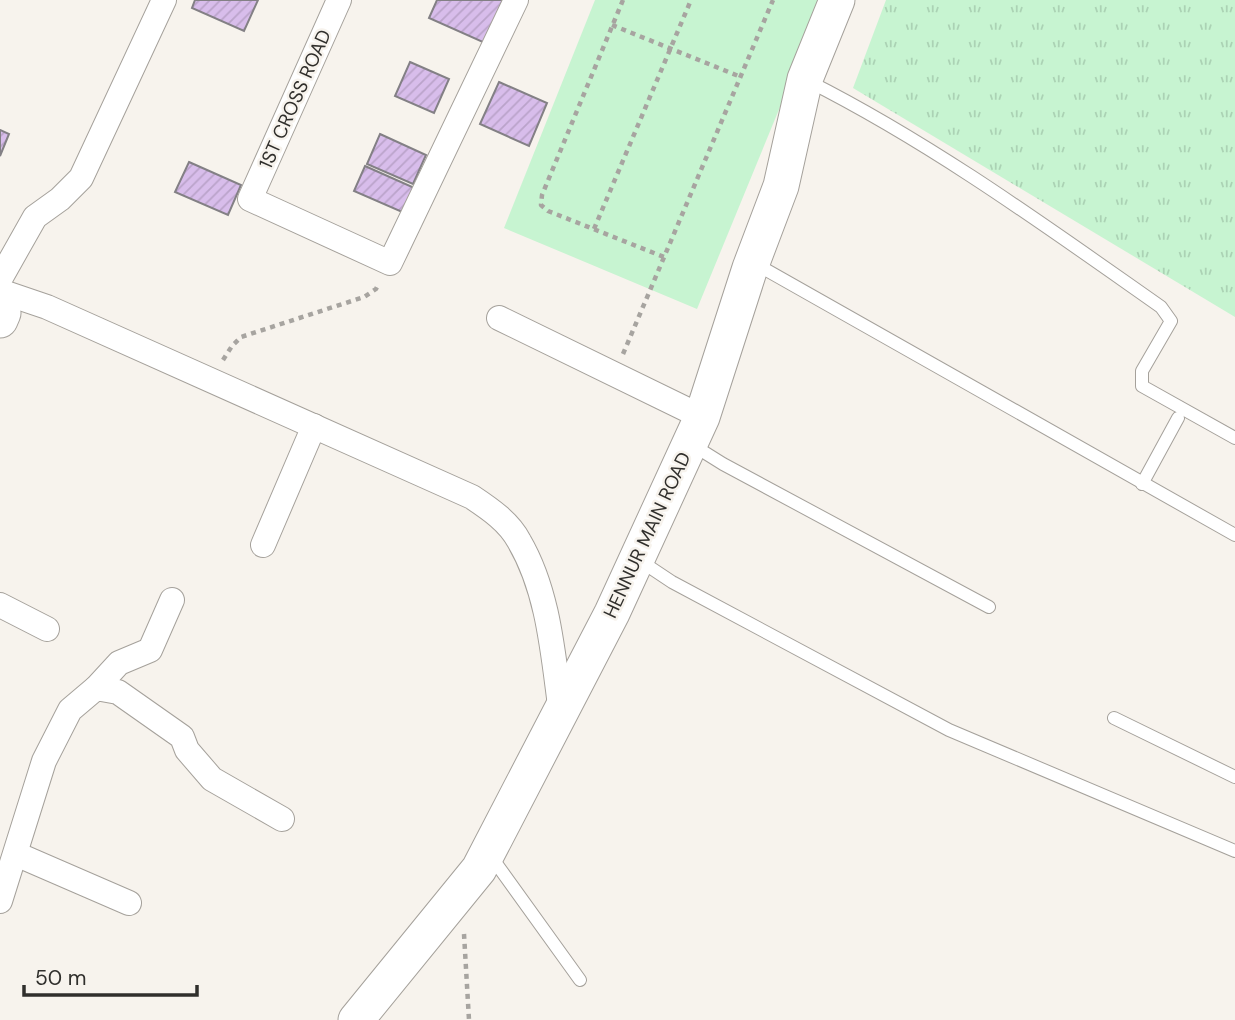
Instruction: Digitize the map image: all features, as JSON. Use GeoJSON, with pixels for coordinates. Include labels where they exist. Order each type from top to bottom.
{"type":"FeatureCollection","features":[{"type":"Feature","properties":{"kind":"main road","name":"HENNUR MAIN ROAD"},"geometry":{"type":"LineString","coordinates":[[356,1020],[479,869],[561,713],[637,558],[696,430],[752,262],[781,186],[805,79],[837,0]]}},
{"type":"Feature","properties":{"kind":"main road"},"geometry":{"type":"LineString","coordinates":[[0,304],[3,313],[0,320]]}},
{"type":"Feature","properties":{"kind":"street"},"geometry":{"type":"LineString","coordinates":[[0,279],[35,218],[81,178],[164,0]]}},
{"type":"Feature","properties":{"kind":"street","name":"1ST CROSS ROAD"},"geometry":{"type":"LineString","coordinates":[[339,0],[250,199],[390,264]]}},
{"type":"Feature","properties":{"kind":"street"},"geometry":{"type":"LineString","coordinates":[[390,264],[516,0]]}},
{"type":"Feature","properties":{"kind":"street"},"geometry":{"type":"LineString","coordinates":[[0,291],[47,307],[212,379],[472,497],[494,512],[519,539],[540,593],[548,624],[561,713]]}},
{"type":"Feature","properties":{"kind":"street"},"geometry":{"type":"LineString","coordinates":[[499,318],[614,374],[696,430]]}},
{"type":"Feature","properties":{"kind":"street"},"geometry":{"type":"LineString","coordinates":[[263,545],[314,426]]}},
{"type":"Feature","properties":{"kind":"street"},"geometry":{"type":"LineString","coordinates":[[0,901],[44,761],[70,710],[96,688],[119,663],[150,650],[172,600]]}},
{"type":"Feature","properties":{"kind":"street"},"geometry":{"type":"LineString","coordinates":[[0,605],[47,629]]}},
{"type":"Feature","properties":{"kind":"street"},"geometry":{"type":"LineString","coordinates":[[96,688],[118,692],[182,737],[187,750],[212,779],[282,819]]}},
{"type":"Feature","properties":{"kind":"street"},"geometry":{"type":"LineString","coordinates":[[16,854],[129,903]]}},
{"type":"Feature","properties":{"kind":"lane"},"geometry":{"type":"LineString","coordinates":[[805,79],[846,100],[950,163],[1035,218],[1161,307],[1171,321],[1142,370],[1143,386],[1235,438]]}},
{"type":"Feature","properties":{"kind":"lane"},"geometry":{"type":"LineString","coordinates":[[752,262],[1235,536]]}},
{"type":"Feature","properties":{"kind":"lane"},"geometry":{"type":"LineString","coordinates":[[1142,484],[1178,418]]}},
{"type":"Feature","properties":{"kind":"lane"},"geometry":{"type":"LineString","coordinates":[[696,430],[723,464],[989,607]]}},
{"type":"Feature","properties":{"kind":"lane"},"geometry":{"type":"LineString","coordinates":[[637,558],[672,582],[949,730],[1235,851]]}},
{"type":"Feature","properties":{"kind":"lane"},"geometry":{"type":"LineString","coordinates":[[1114,718],[1235,777]]}},
{"type":"Feature","properties":{"kind":"lane"},"geometry":{"type":"LineString","coordinates":[[488,852],[580,980]]}},
{"type":"Feature","properties":{"kind":"path"},"geometry":{"type":"LineString","coordinates":[[623,0],[542,195],[541,205],[548,211],[664,257]]}},
{"type":"Feature","properties":{"kind":"path"},"geometry":{"type":"LineString","coordinates":[[594,229],[691,0]]}},
{"type":"Feature","properties":{"kind":"path"},"geometry":{"type":"LineString","coordinates":[[614,374],[774,0]]}},
{"type":"Feature","properties":{"kind":"path"},"geometry":{"type":"LineString","coordinates":[[612,25],[741,77]]}},
{"type":"Feature","properties":{"kind":"path"},"geometry":{"type":"LineString","coordinates":[[212,379],[232,346],[241,337],[364,297],[376,289],[390,264]]}},
{"type":"Feature","properties":{"kind":"path"},"geometry":{"type":"LineString","coordinates":[[462,890],[469,1020]]}},
{"type":"Feature","properties":{"kind":"green space"},"geometry":{"type":"Polygon","coordinates":[[[595,0],[824,0],[697,309],[504,228],[595,0]]]}},
{"type":"Feature","properties":{"kind":"green space"},"geometry":{"type":"Polygon","coordinates":[[[886,0],[1235,0],[1235,317],[853,88],[886,0]]]}},
{"type":"Feature","properties":{"kind":"building"},"geometry":{"type":"Polygon","coordinates":[[[195,0],[258,0],[244,31],[192,8],[195,0]]]}},
{"type":"Feature","properties":{"kind":"building"},"geometry":{"type":"Polygon","coordinates":[[[437,0],[503,0],[485,43],[429,18],[437,0]]]}},
{"type":"Feature","properties":{"kind":"building"},"geometry":{"type":"Polygon","coordinates":[[[410,62],[449,79],[434,113],[395,96],[410,62]]]}},
{"type":"Feature","properties":{"kind":"building"},"geometry":{"type":"Polygon","coordinates":[[[499,82],[547,103],[529,146],[480,124],[499,82]]]}},
{"type":"Feature","properties":{"kind":"building"},"geometry":{"type":"Polygon","coordinates":[[[0,130],[9,134],[0,156],[0,130]]]}},
{"type":"Feature","properties":{"kind":"building"},"geometry":{"type":"Polygon","coordinates":[[[380,134],[426,155],[413,184],[367,164],[380,134]]]}},
{"type":"Feature","properties":{"kind":"building"},"geometry":{"type":"Polygon","coordinates":[[[189,162],[241,185],[228,215],[175,192],[189,162]]]}},
{"type":"Feature","properties":{"kind":"building"},"geometry":{"type":"Polygon","coordinates":[[[365,166],[419,190],[409,215],[354,191],[365,166]]]}}]}
